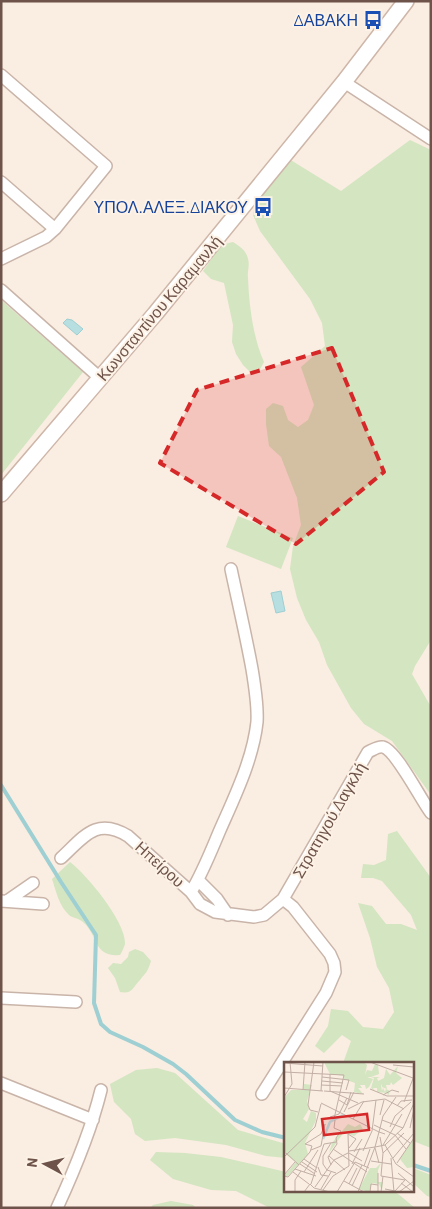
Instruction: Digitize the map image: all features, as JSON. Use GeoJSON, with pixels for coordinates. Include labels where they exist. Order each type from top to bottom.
{"type":"FeatureCollection","features":[{"type":"Feature","properties":{"kind":"main road","name":"Κωνσταντίνου Καραμανλή"},"geometry":{"type":"LineString","coordinates":[[1,494],[155,314],[344,82],[406,1]]}},
{"type":"Feature","properties":{"kind":"street"},"geometry":{"type":"LineString","coordinates":[[1,75],[106,166],[46,238],[1,259]]}},
{"type":"Feature","properties":{"kind":"street"},"geometry":{"type":"LineString","coordinates":[[344,82],[431,139]]}},
{"type":"Feature","properties":{"kind":"street"},"geometry":{"type":"LineString","coordinates":[[1,182],[55,229]]}},
{"type":"Feature","properties":{"kind":"street"},"geometry":{"type":"LineString","coordinates":[[1,290],[100,378]]}},
{"type":"Feature","properties":{"kind":"street"},"geometry":{"type":"LineString","coordinates":[[191,892],[198,880],[245,768],[251,751],[257,722],[256,695],[247,640],[231,569]]}},
{"type":"Feature","properties":{"kind":"street","name":"Στρατηγού Δαγκλή"},"geometry":{"type":"LineString","coordinates":[[264,915],[283,899],[368,752],[378,747],[384,747],[396,757],[431,813]]}},
{"type":"Feature","properties":{"kind":"street","name":"Ηπείρου"},"geometry":{"type":"LineString","coordinates":[[61,858],[88,832],[98,828],[118,829],[191,892],[200,904],[207,909],[244,917],[264,915]]}},
{"type":"Feature","properties":{"kind":"street"},"geometry":{"type":"LineString","coordinates":[[198,880],[217,899],[228,915]]}},
{"type":"Feature","properties":{"kind":"street"},"geometry":{"type":"LineString","coordinates":[[4,901],[33,883]]}},
{"type":"Feature","properties":{"kind":"street"},"geometry":{"type":"LineString","coordinates":[[262,1094],[326,993],[335,972],[330,954],[293,906],[283,899]]}},
{"type":"Feature","properties":{"kind":"street"},"geometry":{"type":"LineString","coordinates":[[4,901],[42,904]]}},
{"type":"Feature","properties":{"kind":"street"},"geometry":{"type":"LineString","coordinates":[[1,998],[76,1002]]}},
{"type":"Feature","properties":{"kind":"street"},"geometry":{"type":"LineString","coordinates":[[1,1083],[93,1120]]}},
{"type":"Feature","properties":{"kind":"street"},"geometry":{"type":"LineString","coordinates":[[57,1208],[76,1167],[93,1120],[101,1090]]}},
{"type":"Feature","properties":{"kind":"highlighted area"},"geometry":{"type":"Polygon","coordinates":[[[332,348],[384,472],[296,544],[160,463],[197,390],[332,348]]]}},
{"type":"Feature","properties":{"kind":"green space"},"geometry":{"type":"Polygon","coordinates":[[[410,140],[431,150],[431,640],[412,674],[431,707],[431,795],[392,741],[364,724],[351,708],[327,665],[319,642],[306,620],[297,598],[290,569],[293,546],[301,525],[297,498],[281,457],[269,446],[266,409],[273,403],[283,406],[288,420],[298,427],[308,420],[314,405],[301,367],[325,346],[322,323],[310,299],[260,231],[253,215],[256,196],[289,159],[341,191],[410,140]]]}},
{"type":"Feature","properties":{"kind":"green space"},"geometry":{"type":"Polygon","coordinates":[[[233,242],[244,251],[248,259],[252,321],[264,362],[259,371],[251,373],[236,354],[232,342],[233,325],[224,283],[211,279],[203,271],[221,245],[233,242]]]}},
{"type":"Feature","properties":{"kind":"green space"},"geometry":{"type":"Polygon","coordinates":[[[1,300],[83,372],[1,475],[1,300]]]}},
{"type":"Feature","properties":{"kind":"green space"},"geometry":{"type":"Polygon","coordinates":[[[238,516],[293,538],[281,569],[226,547],[238,516]]]}},
{"type":"Feature","properties":{"kind":"green space"},"geometry":{"type":"Polygon","coordinates":[[[397,831],[431,878],[431,1148],[414,1141],[414,1062],[343,1062],[351,1041],[342,1035],[324,1053],[315,1046],[328,1026],[331,1009],[348,1011],[363,1027],[383,1029],[394,1012],[389,988],[377,967],[370,938],[358,903],[372,906],[386,924],[401,924],[417,930],[411,915],[382,881],[373,878],[361,878],[363,864],[374,865],[386,860],[388,834],[397,831]]]}},
{"type":"Feature","properties":{"kind":"green space"},"geometry":{"type":"Polygon","coordinates":[[[70,862],[86,877],[113,912],[124,935],[125,944],[120,955],[105,953],[97,944],[88,928],[81,921],[69,915],[60,903],[52,879],[70,862]]]}},
{"type":"Feature","properties":{"kind":"green space"},"geometry":{"type":"Polygon","coordinates":[[[135,949],[143,952],[151,961],[150,965],[132,990],[120,992],[115,978],[108,968],[113,963],[121,964],[128,957],[129,952],[135,949]]]}},
{"type":"Feature","properties":{"kind":"green space"},"geometry":{"type":"Polygon","coordinates":[[[157,1068],[175,1073],[238,1130],[284,1143],[284,1158],[266,1156],[226,1145],[175,1138],[145,1141],[135,1134],[131,1119],[114,1102],[110,1084],[136,1070],[157,1068]]]}},
{"type":"Feature","properties":{"kind":"green space"},"geometry":{"type":"Polygon","coordinates":[[[156,1152],[221,1157],[284,1172],[284,1192],[392,1192],[397,1193],[415,1208],[268,1207],[236,1191],[211,1190],[173,1179],[150,1160],[156,1152]]]}},
{"type":"Feature","properties":{"kind":"green space"},"geometry":{"type":"Polygon","coordinates":[[[414,1168],[431,1175],[431,1197],[427,1196],[414,1184],[414,1168]]]}},
{"type":"Feature","properties":{"kind":"green space"},"geometry":{"type":"Polygon","coordinates":[[[171,1201],[193,1205],[196,1208],[150,1208],[153,1205],[171,1201]]]}},
{"type":"Feature","properties":{"kind":"water"},"geometry":{"type":"Polygon","coordinates":[[[67,319],[72,320],[83,329],[77,335],[63,323],[67,319]]]}},
{"type":"Feature","properties":{"kind":"water"},"geometry":{"type":"Polygon","coordinates":[[[281,591],[285,611],[276,613],[271,593],[281,591]]]}},
{"type":"Feature","properties":{"kind":"waterway"},"geometry":{"type":"LineString","coordinates":[[1,785],[96,935],[94,1003],[101,1024],[110,1032],[143,1047],[173,1064],[235,1120],[262,1132],[284,1138]]}},
{"type":"Feature","properties":{"kind":"waterway"},"geometry":{"type":"LineString","coordinates":[[414,1165],[431,1171]]}},
{"type":"Feature","properties":{"kind":"place","name":"ΔΑΒΑΚΗ"},"geometry":{"type":"Point","coordinates":[373,20]}},
{"type":"Feature","properties":{"kind":"place","name":"ΥΠΟΛ.ΑΛΕΞ.ΔΙΑΚΟΥ"},"geometry":{"type":"Point","coordinates":[263,207]}}]}
